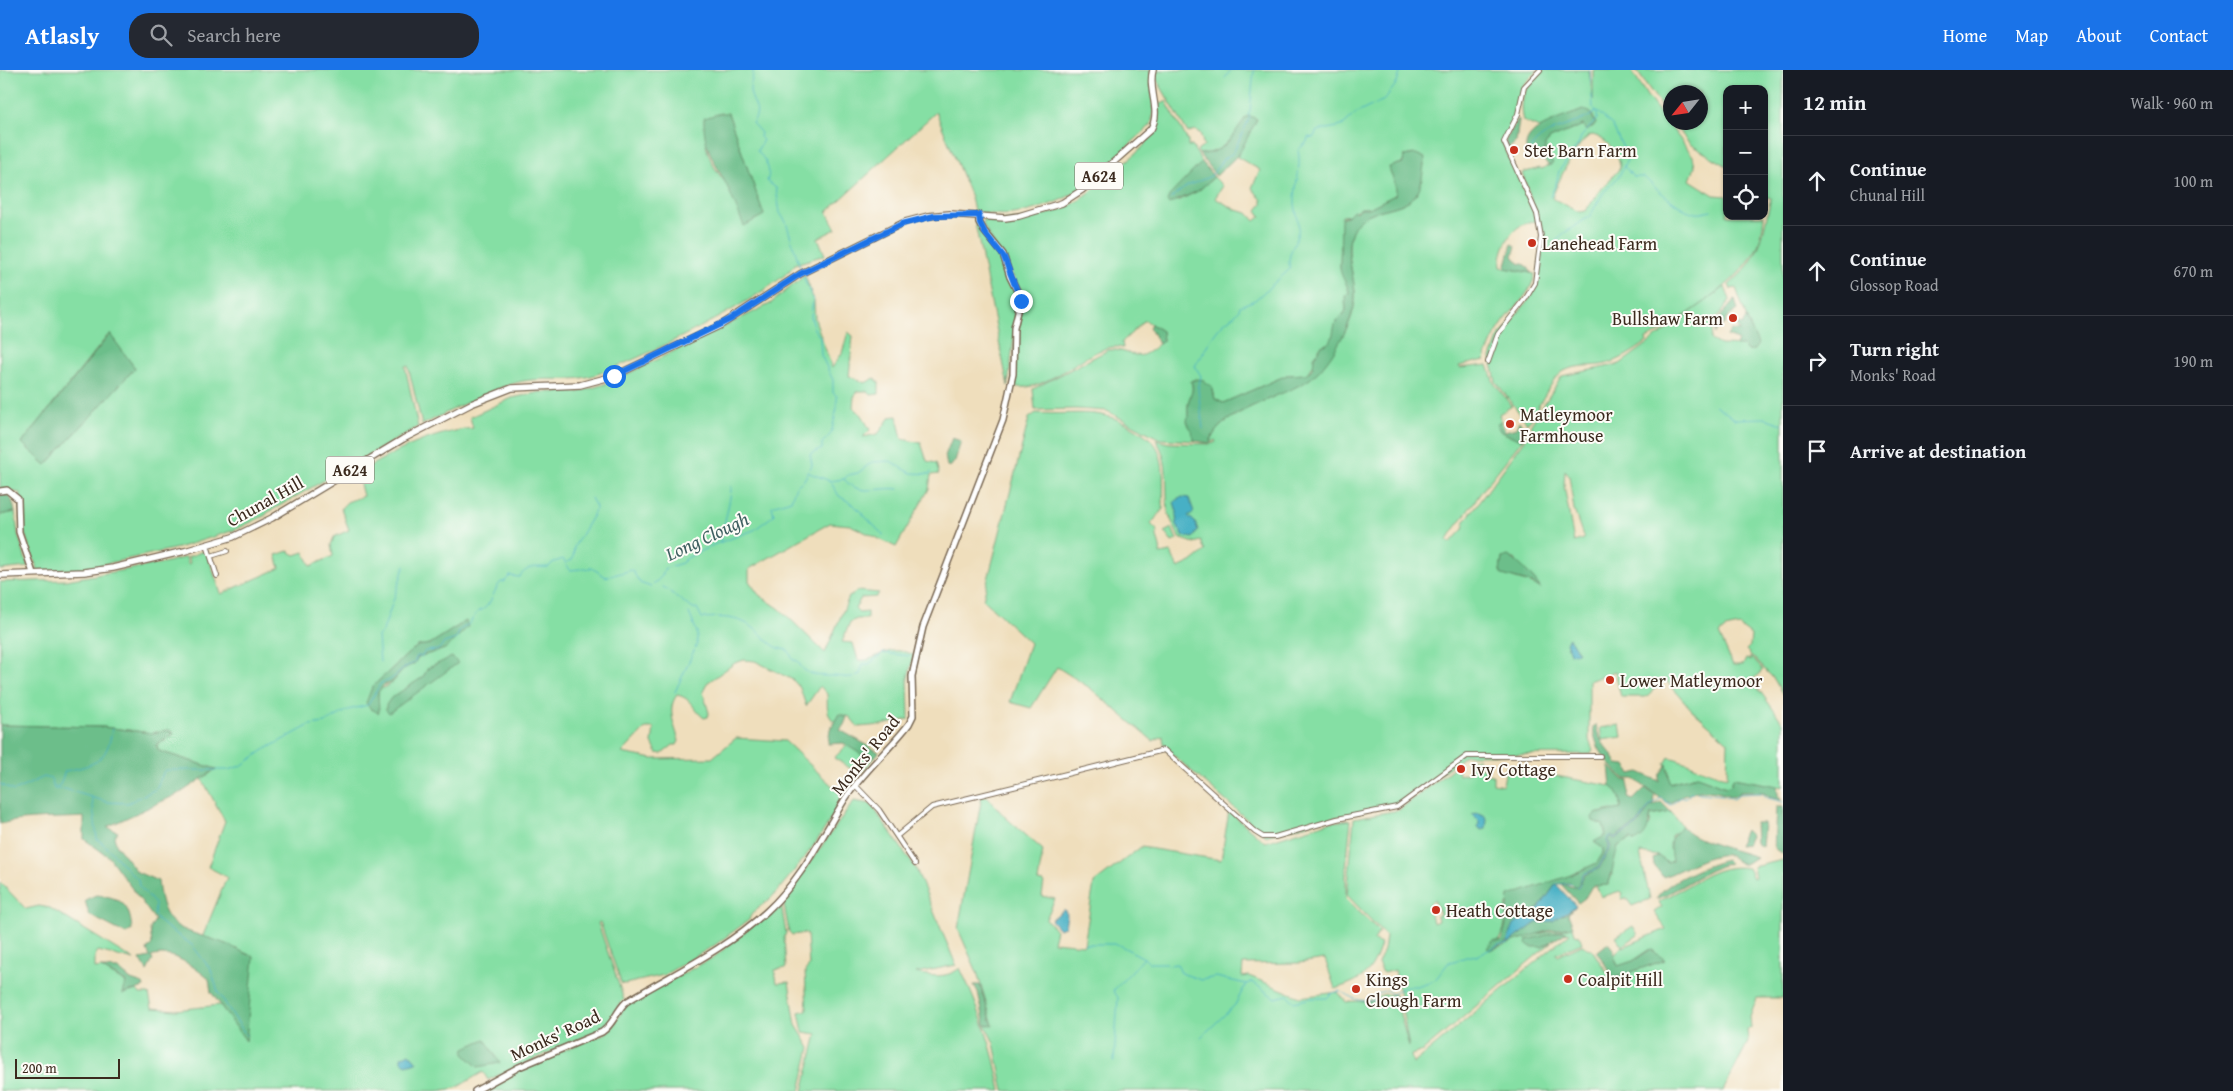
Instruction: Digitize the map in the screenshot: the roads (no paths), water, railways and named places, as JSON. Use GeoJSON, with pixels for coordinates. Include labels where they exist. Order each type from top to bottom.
{"type":"FeatureCollection","features":[{"type":"Feature","properties":{"kind":"main road","name":"A624"},"geometry":{"type":"LineString","coordinates":[[979,215],[1005,218],[1031,214],[1062,203],[1082,190],[1140,141],[1154,125],[1156,112],[1151,80],[1152,70]]}},
{"type":"Feature","properties":{"kind":"main road","name":"Chunal Hill"},"geometry":{"type":"LineString","coordinates":[[34,573],[84,572],[112,568],[207,545],[261,524],[383,450],[479,400],[518,387],[589,384],[614,376],[663,354],[742,314],[808,270],[902,224],[934,216],[979,215]]}},
{"type":"Feature","properties":{"kind":"main road","name":"A624"},"geometry":{"type":"LineString","coordinates":[[0,575],[34,573]]}},
{"type":"Feature","properties":{"kind":"street"},"geometry":{"type":"LineString","coordinates":[[1488,362],[1498,334],[1526,298],[1536,277],[1540,226],[1519,172],[1504,142],[1518,114],[1524,87],[1540,70]]}},
{"type":"Feature","properties":{"kind":"street","name":"Monks' Road"},"geometry":{"type":"LineString","coordinates":[[475,1091],[525,1064],[605,1030],[626,1002],[715,952],[758,918],[780,898],[808,861],[856,786],[911,720],[911,686],[923,627],[1003,420],[1013,374],[1014,328],[1021,299],[1010,277],[1004,257],[985,233],[980,223],[979,215]]}},
{"type":"Feature","properties":{"kind":"street"},"geometry":{"type":"LineString","coordinates":[[0,490],[7,490],[18,498],[19,532],[34,573]]}},
{"type":"Feature","properties":{"kind":"street"},"geometry":{"type":"LineString","coordinates":[[207,545],[218,576]]}},
{"type":"Feature","properties":{"kind":"street"},"geometry":{"type":"LineString","coordinates":[[211,556],[227,551]]}},
{"type":"Feature","properties":{"kind":"street"},"geometry":{"type":"LineString","coordinates":[[897,836],[932,807],[940,804],[1164,750],[1255,832],[1269,838],[1338,819],[1397,807],[1467,756],[1600,756]]}},
{"type":"Feature","properties":{"kind":"street"},"geometry":{"type":"LineString","coordinates":[[856,786],[872,801],[915,864]]}},
{"type":"Feature","properties":{"kind":"water"},"geometry":{"type":"Polygon","coordinates":[[[1182,497],[1189,498],[1194,512],[1188,516],[1195,522],[1198,530],[1193,538],[1183,536],[1176,523],[1177,512],[1174,502],[1182,497]]]}},
{"type":"Feature","properties":{"kind":"water"},"geometry":{"type":"Polygon","coordinates":[[[1569,638],[1578,652],[1574,654],[1570,653],[1566,642],[1569,638]]]}},
{"type":"Feature","properties":{"kind":"water"},"geometry":{"type":"Polygon","coordinates":[[[1472,814],[1484,815],[1487,820],[1486,828],[1483,830],[1478,828],[1479,821],[1472,814]]]}},
{"type":"Feature","properties":{"kind":"water"},"geometry":{"type":"Polygon","coordinates":[[[1556,884],[1576,906],[1553,921],[1536,923],[1509,943],[1507,942],[1514,924],[1539,908],[1556,884]]]}},
{"type":"Feature","properties":{"kind":"water"},"geometry":{"type":"Polygon","coordinates":[[[1064,909],[1067,914],[1065,927],[1059,929],[1051,920],[1064,909]]]}},
{"type":"Feature","properties":{"kind":"water"},"geometry":{"type":"Polygon","coordinates":[[[409,1053],[417,1062],[406,1065],[401,1061],[401,1057],[409,1053]]]}},
{"type":"Feature","properties":{"kind":"waterway","name":"Long Clough"},"geometry":{"type":"LineString","coordinates":[[753,70],[750,90],[756,106],[756,114],[752,123],[761,133],[760,137],[763,140],[757,151],[767,164],[769,172],[767,181],[776,188],[780,213],[786,222],[801,270]]}},
{"type":"Feature","properties":{"kind":"waterway"},"geometry":{"type":"LineString","coordinates":[[1225,78],[1231,70]]}},
{"type":"Feature","properties":{"kind":"waterway"},"geometry":{"type":"LineString","coordinates":[[1170,199],[1187,186],[1211,176],[1223,159],[1233,153],[1250,117],[1248,115],[1254,70]]}},
{"type":"Feature","properties":{"kind":"waterway"},"geometry":{"type":"LineString","coordinates":[[1203,429],[1198,389],[1201,376],[1195,366],[1216,332],[1236,314],[1240,306],[1255,300],[1290,269],[1289,260],[1298,229],[1295,204],[1299,164],[1298,150],[1307,142],[1308,137],[1313,138],[1317,131],[1342,126],[1355,114],[1384,100],[1397,83],[1400,73],[1404,70]]}},
{"type":"Feature","properties":{"kind":"waterway"},"geometry":{"type":"LineString","coordinates":[[1555,242],[1563,234],[1590,216],[1603,193],[1619,176],[1628,158],[1612,125],[1593,108],[1590,70]]}},
{"type":"Feature","properties":{"kind":"waterway"},"geometry":{"type":"LineString","coordinates":[[1531,148],[1545,135],[1580,121],[1596,112]]}},
{"type":"Feature","properties":{"kind":"waterway"},"geometry":{"type":"LineString","coordinates":[[1550,197],[1559,171],[1578,145],[1581,137],[1597,119],[1597,113]]}},
{"type":"Feature","properties":{"kind":"waterway"},"geometry":{"type":"LineString","coordinates":[[1624,166],[1633,177],[1644,177],[1668,198],[1690,212],[1702,213],[1711,211]]}},
{"type":"Feature","properties":{"kind":"waterway","name":"Long Clough"},"geometry":{"type":"LineString","coordinates":[[0,784],[14,791],[44,777],[51,779],[54,789],[65,789],[107,802],[128,803],[156,789],[164,771],[167,770],[228,770],[241,766],[264,750],[310,725],[325,723],[348,710],[368,705],[381,683],[391,680],[414,663],[417,656],[422,656],[425,651],[438,650],[444,643],[456,639],[460,630],[470,623],[477,612],[486,607],[501,582],[504,582],[510,576],[519,577],[530,568],[549,567],[552,563],[563,559],[570,570],[592,568],[606,577],[632,570],[640,583],[651,587],[662,576],[665,568],[682,563],[687,558],[713,545],[754,530],[774,515],[772,506],[791,500],[796,486],[804,480],[812,465],[810,454],[822,449],[822,443],[831,434],[837,408],[837,396],[833,393],[833,380],[821,355],[820,337],[814,329],[811,316],[813,300],[803,276]]}},
{"type":"Feature","properties":{"kind":"waterway"},"geometry":{"type":"LineString","coordinates":[[1715,405],[1735,419],[1764,418],[1783,424]]}},
{"type":"Feature","properties":{"kind":"waterway"},"geometry":{"type":"LineString","coordinates":[[807,472],[830,481],[844,479],[848,475],[858,473],[872,462],[890,461],[911,473],[930,474],[931,472]]}},
{"type":"Feature","properties":{"kind":"waterway"},"geometry":{"type":"LineString","coordinates":[[844,479],[850,485],[863,490],[899,489]]}},
{"type":"Feature","properties":{"kind":"waterway"},"geometry":{"type":"LineString","coordinates":[[830,481],[839,496],[854,505],[883,535]]}},
{"type":"Feature","properties":{"kind":"waterway"},"geometry":{"type":"LineString","coordinates":[[720,543],[731,486]]}},
{"type":"Feature","properties":{"kind":"waterway"},"geometry":{"type":"LineString","coordinates":[[568,562],[573,559],[574,547],[594,513],[596,507],[591,498]]}},
{"type":"Feature","properties":{"kind":"waterway"},"geometry":{"type":"LineString","coordinates":[[380,662],[378,636],[383,631],[405,565]]}},
{"type":"Feature","properties":{"kind":"waterway"},"geometry":{"type":"LineString","coordinates":[[663,587],[668,590]]}},
{"type":"Feature","properties":{"kind":"waterway"},"geometry":{"type":"LineString","coordinates":[[670,592],[693,609],[697,608],[702,618],[728,618],[746,623],[772,644],[788,650],[793,660],[798,661],[804,670],[812,674],[853,677],[860,674],[863,664],[869,664],[883,653],[910,656]]}},
{"type":"Feature","properties":{"kind":"waterway"},"geometry":{"type":"LineString","coordinates":[[675,692],[697,644],[697,632],[689,613]]}},
{"type":"Feature","properties":{"kind":"waterway"},"geometry":{"type":"LineString","coordinates":[[54,785],[56,787],[60,785],[65,771],[84,767],[98,760],[107,749],[112,729]]}},
{"type":"Feature","properties":{"kind":"waterway"},"geometry":{"type":"LineString","coordinates":[[1556,884],[1571,884],[1578,888],[1583,874],[1598,869],[1610,846],[1607,841],[1610,836],[1615,838],[1637,825],[1649,807],[1661,798],[1671,805],[1679,798],[1687,797],[1690,792],[1722,795],[1733,799],[1739,794],[1762,793],[1768,798],[1783,802]]}},
{"type":"Feature","properties":{"kind":"waterway"},"geometry":{"type":"LineString","coordinates":[[92,798],[97,839],[138,879],[139,886],[155,904],[154,915],[158,921],[192,945],[211,970],[218,992],[246,1035]]}},
{"type":"Feature","properties":{"kind":"waterway"},"geometry":{"type":"LineString","coordinates":[[1114,1062],[1118,997],[1113,991],[1144,958],[1149,963],[1177,964],[1181,973],[1201,980],[1216,977],[1246,984],[1252,982],[1275,998],[1288,995],[1294,1002],[1311,998],[1327,998],[1332,993],[1340,991],[1356,999],[1369,1001],[1375,1000],[1378,993],[1387,990],[1392,994],[1406,986],[1417,986],[1435,980],[1449,962],[1477,956],[1498,945],[1508,943]]}},
{"type":"Feature","properties":{"kind":"waterway"},"geometry":{"type":"LineString","coordinates":[[1084,944],[1117,944],[1144,958]]}},
{"type":"Feature","properties":{"kind":"waterway"},"geometry":{"type":"LineString","coordinates":[[1201,1037],[1235,1005],[1246,984]]}},
{"type":"Feature","properties":{"kind":"place","name":"Stet Barn Farm"},"geometry":{"type":"Point","coordinates":[1514,150]}},
{"type":"Feature","properties":{"kind":"place","name":"Lanehead Farm"},"geometry":{"type":"Point","coordinates":[1532,243]}},
{"type":"Feature","properties":{"kind":"place","name":"Bullshaw Farm"},"geometry":{"type":"Point","coordinates":[1733,318]}},
{"type":"Feature","properties":{"kind":"place","name":"Matleymoor Farmhouse"},"geometry":{"type":"Point","coordinates":[1510,424]}},
{"type":"Feature","properties":{"kind":"place","name":"Lower Matleymoor"},"geometry":{"type":"Point","coordinates":[1610,680]}},
{"type":"Feature","properties":{"kind":"place","name":"Ivy Cottage"},"geometry":{"type":"Point","coordinates":[1461,769]}},
{"type":"Feature","properties":{"kind":"place","name":"Heath Cottage"},"geometry":{"type":"Point","coordinates":[1436,910]}},
{"type":"Feature","properties":{"kind":"place","name":"Coalpit Hill"},"geometry":{"type":"Point","coordinates":[1568,979]}},
{"type":"Feature","properties":{"kind":"place","name":"Kings Clough Farm"},"geometry":{"type":"Point","coordinates":[1356,989]}}]}
